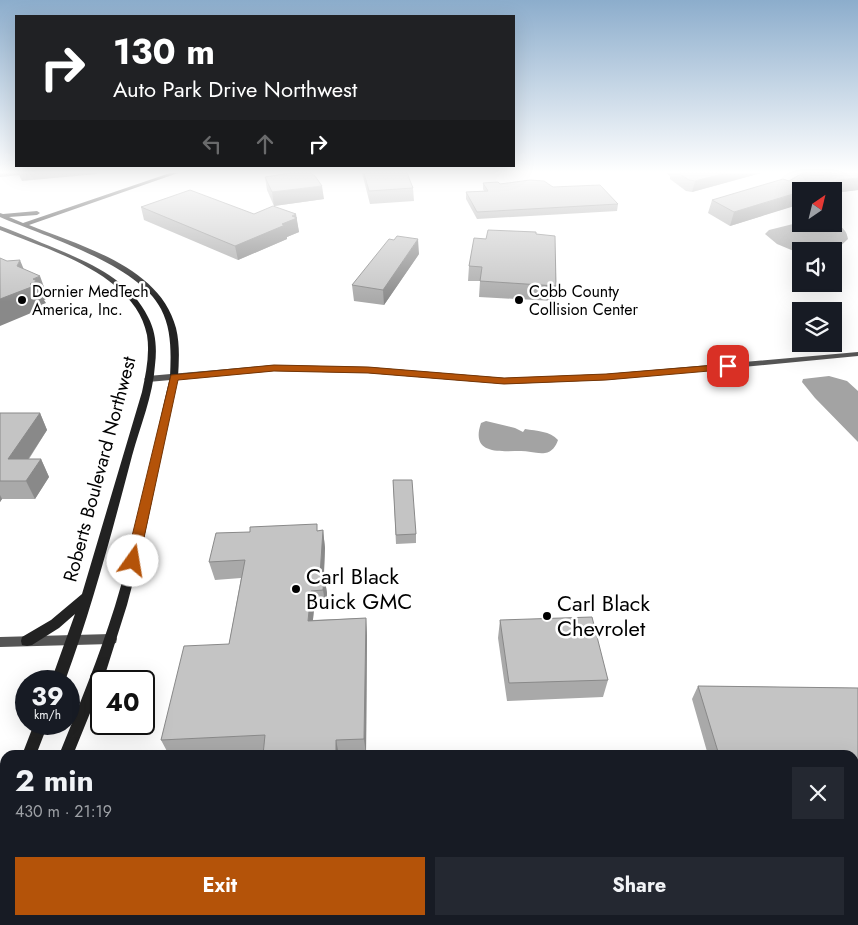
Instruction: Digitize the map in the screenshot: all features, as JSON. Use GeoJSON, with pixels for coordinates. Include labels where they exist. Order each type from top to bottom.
{"type":"FeatureCollection","features":[{"type":"Feature","properties":{"kind":"street"},"geometry":{"type":"LineString","coordinates":[[3,216],[119,266],[149,288],[162,303],[172,326],[176,344],[174,377],[136,548],[111,639],[96,682],[68,750]]}},
{"type":"Feature","properties":{"kind":"street"},"geometry":{"type":"LineString","coordinates":[[2,229],[14,221],[28,216]]}},
{"type":"Feature","properties":{"kind":"street"},"geometry":{"type":"LineString","coordinates":[[2,229],[24,225],[45,217]]}},
{"type":"Feature","properties":{"kind":"street"},"geometry":{"type":"LineString","coordinates":[[38,231],[39,224],[45,217]]}},
{"type":"Feature","properties":{"kind":"street","name":"Roberts Boulevard Northwest"},"geometry":{"type":"LineString","coordinates":[[2,229],[96,269],[118,284],[133,298],[146,320],[151,339],[152,353],[148,379],[88,594],[62,670]]}},
{"type":"Feature","properties":{"kind":"street"},"geometry":{"type":"LineString","coordinates":[[0,237],[21,237]]}},
{"type":"Feature","properties":{"kind":"street"},"geometry":{"type":"LineString","coordinates":[[148,379],[274,368],[368,370],[504,381],[606,377],[858,354]]}},
{"type":"Feature","properties":{"kind":"street"},"geometry":{"type":"LineString","coordinates":[[28,641],[55,624],[88,594]]}},
{"type":"Feature","properties":{"kind":"street"},"geometry":{"type":"LineString","coordinates":[[0,642],[111,639]]}},
{"type":"Feature","properties":{"kind":"street"},"geometry":{"type":"LineString","coordinates":[[31,750],[37,735]]}},
{"type":"Feature","properties":{"kind":"shaded area"},"geometry":{"type":"Polygon","coordinates":[[[792,224],[792,232],[842,232],[842,227],[848,239],[842,245],[842,242],[792,242],[792,250],[777,244],[765,234],[769,230],[792,224]]]}},
{"type":"Feature","properties":{"kind":"shaded area"},"geometry":{"type":"Polygon","coordinates":[[[829,376],[847,381],[858,391],[858,442],[802,382],[803,379],[829,376]]]}},
{"type":"Feature","properties":{"kind":"shaded area"},"geometry":{"type":"Polygon","coordinates":[[[486,421],[515,428],[523,432],[525,429],[543,432],[558,440],[550,451],[545,453],[496,451],[483,446],[480,441],[481,423],[486,421]]]}},
{"type":"Feature","properties":{"kind":"building"},"geometry":{"type":"Polygon","coordinates":[[[163,216],[292,216],[297,218],[235,246],[163,216]]]}},
{"type":"Feature","properties":{"kind":"building"},"geometry":{"type":"Polygon","coordinates":[[[488,230],[536,232],[536,234],[555,236],[556,286],[480,281],[482,267],[469,266],[474,238],[486,239],[488,230]]]}},
{"type":"Feature","properties":{"kind":"building"},"geometry":{"type":"Polygon","coordinates":[[[397,236],[418,239],[383,290],[352,285],[389,239],[394,240],[397,236]]]}},
{"type":"Feature","properties":{"kind":"building"},"geometry":{"type":"Polygon","coordinates":[[[0,258],[7,261],[20,260],[17,266],[40,276],[33,279],[37,281],[30,284],[34,286],[0,299],[0,258]]]}},
{"type":"Feature","properties":{"kind":"building"},"geometry":{"type":"Polygon","coordinates":[[[0,413],[40,413],[8,459],[41,459],[26,481],[0,481],[0,413]]]}},
{"type":"Feature","properties":{"kind":"building"},"geometry":{"type":"Polygon","coordinates":[[[393,480],[412,480],[416,534],[396,535],[393,480]]]}},
{"type":"Feature","properties":{"kind":"building"},"geometry":{"type":"Polygon","coordinates":[[[317,524],[317,531],[323,530],[320,575],[324,575],[323,590],[311,591],[308,621],[366,618],[364,739],[336,740],[336,750],[264,750],[265,735],[161,740],[184,646],[229,644],[245,560],[209,562],[216,533],[250,532],[250,527],[317,524]]]}},
{"type":"Feature","properties":{"kind":"building"},"geometry":{"type":"Polygon","coordinates":[[[592,617],[608,680],[509,683],[500,620],[592,617]]]}},
{"type":"Feature","properties":{"kind":"building"},"geometry":{"type":"Polygon","coordinates":[[[698,686],[858,688],[858,750],[717,750],[698,686]]]}},
{"type":"Feature","properties":{"kind":"place","name":"Dornier MedTech America, Inc."},"geometry":{"type":"Point","coordinates":[22,300]}},
{"type":"Feature","properties":{"kind":"place","name":"Cobb County Collision Center"},"geometry":{"type":"Point","coordinates":[519,300]}},
{"type":"Feature","properties":{"kind":"place","name":"Carl Black Buick GMC"},"geometry":{"type":"Point","coordinates":[296,589]}},
{"type":"Feature","properties":{"kind":"place","name":"Carl Black Chevrolet"},"geometry":{"type":"Point","coordinates":[547,616]}},
{"type":"Feature","properties":{"kind":"route"},"geometry":{"type":"LineString","coordinates":[[133,561],[174,377],[274,368],[368,370],[504,381],[606,377],[728,366]]}}]}
